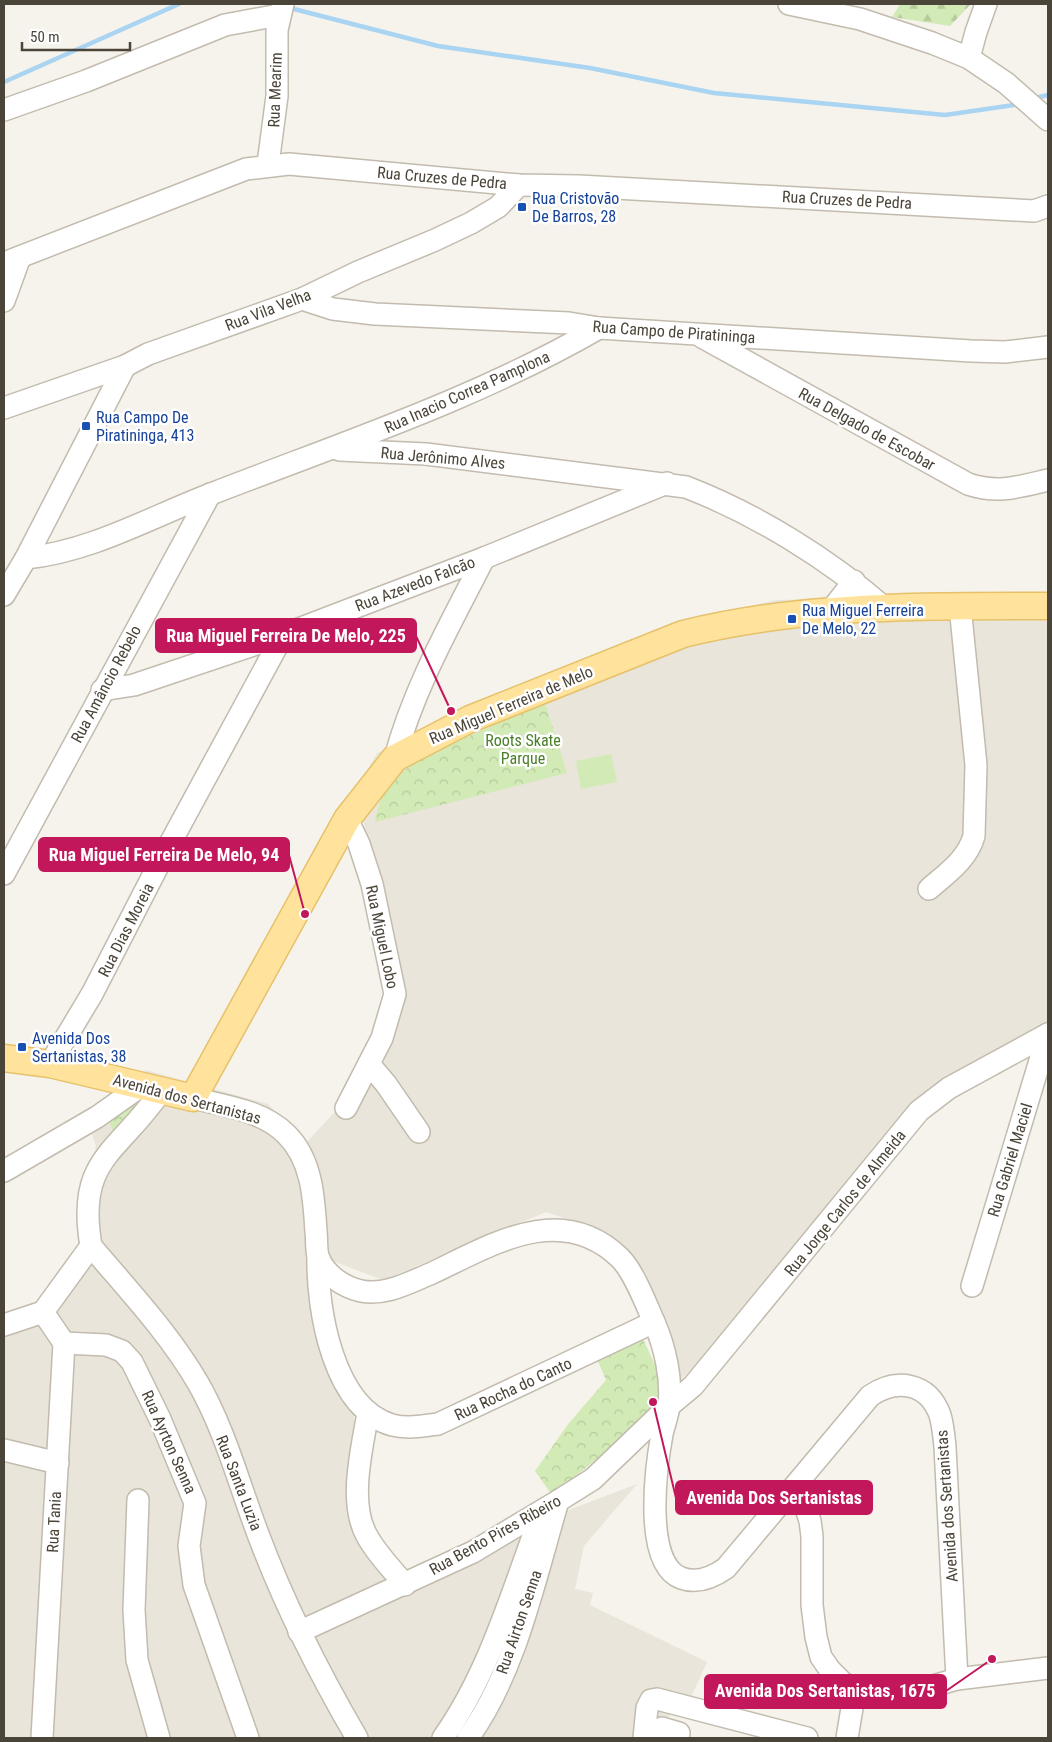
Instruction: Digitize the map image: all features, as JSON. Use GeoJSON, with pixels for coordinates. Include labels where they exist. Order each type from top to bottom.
{"type":"FeatureCollection","features":[{"type":"Feature","properties":{"kind":"main road","name":"Rua Miguel Ferreira de Melo"},"geometry":{"type":"LineString","coordinates":[[193,1098],[347,819],[395,758],[470,719],[683,634],[773,615],[832,610],[960,606],[1048,606]]}},
{"type":"Feature","properties":{"kind":"main road","name":"Avenida dos Sertanistas"},"geometry":{"type":"LineString","coordinates":[[4,1058],[50,1064],[193,1098]]}},
{"type":"Feature","properties":{"kind":"street"},"geometry":{"type":"LineString","coordinates":[[789,4],[860,19],[970,58],[1006,83],[1048,120]]}},
{"type":"Feature","properties":{"kind":"street"},"geometry":{"type":"LineString","coordinates":[[970,58],[976,32],[986,4]]}},
{"type":"Feature","properties":{"kind":"street"},"geometry":{"type":"LineString","coordinates":[[4,110],[86,81],[225,25],[281,9]]}},
{"type":"Feature","properties":{"kind":"street","name":"Rua Mearim"},"geometry":{"type":"LineString","coordinates":[[268,164],[277,96],[276,56],[281,9]]}},
{"type":"Feature","properties":{"kind":"street","name":"Rua Cruzes de Pedra"},"geometry":{"type":"LineString","coordinates":[[12,260],[246,169],[268,164],[289,164],[519,185],[629,188],[1034,211],[1048,206]]}},
{"type":"Feature","properties":{"kind":"street","name":"Rua Vila Velha"},"geometry":{"type":"LineString","coordinates":[[4,408],[125,366],[148,354],[302,299],[358,272],[472,223],[498,206],[519,185]]}},
{"type":"Feature","properties":{"kind":"street"},"geometry":{"type":"LineString","coordinates":[[4,301],[12,260]]}},
{"type":"Feature","properties":{"kind":"street","name":"Rua Campo de Piratininga"},"geometry":{"type":"LineString","coordinates":[[302,299],[333,309],[375,314],[569,324],[599,328],[971,351],[1005,352],[1048,346]]}},
{"type":"Feature","properties":{"kind":"street","name":"Rua Inacio Correa Pamplona"},"geometry":{"type":"LineString","coordinates":[[331,449],[407,421],[530,365],[599,328]]}},
{"type":"Feature","properties":{"kind":"street","name":"Rua Delgado de Escobar"},"geometry":{"type":"LineString","coordinates":[[695,333],[968,484],[985,490],[1006,490],[1048,480]]}},
{"type":"Feature","properties":{"kind":"street"},"geometry":{"type":"LineString","coordinates":[[4,595],[26,558],[125,366]]}},
{"type":"Feature","properties":{"kind":"street","name":"Rua Jerônimo Alves"},"geometry":{"type":"LineString","coordinates":[[26,558],[67,552],[210,494],[331,449],[426,454],[686,486],[713,497],[824,559],[854,581],[886,609]]}},
{"type":"Feature","properties":{"kind":"street","name":"Rua Azevedo Falcão"},"geometry":{"type":"LineString","coordinates":[[102,690],[134,685],[283,635],[484,558],[667,483]]}},
{"type":"Feature","properties":{"kind":"street","name":"Rua Amâncio Rebelo"},"geometry":{"type":"LineString","coordinates":[[4,874],[102,690],[210,494]]}},
{"type":"Feature","properties":{"kind":"street"},"geometry":{"type":"LineString","coordinates":[[395,758],[404,722],[424,677],[484,558]]}},
{"type":"Feature","properties":{"kind":"street"},"geometry":{"type":"LineString","coordinates":[[832,610],[854,581]]}},
{"type":"Feature","properties":{"kind":"street"},"geometry":{"type":"LineString","coordinates":[[929,889],[960,863],[971,846],[974,836],[976,765],[960,606]]}},
{"type":"Feature","properties":{"kind":"street","name":"Rua Dias Moreia"},"geometry":{"type":"LineString","coordinates":[[50,1064],[92,994],[160,862],[283,635]]}},
{"type":"Feature","properties":{"kind":"street","name":"Rua Miguel Lobo"},"geometry":{"type":"LineString","coordinates":[[346,1108],[389,1020],[395,994],[372,884],[359,844],[347,819]]}},
{"type":"Feature","properties":{"kind":"street","name":"Rua Gabriel Maciel"},"geometry":{"type":"LineString","coordinates":[[972,1286],[1048,1034]]}},
{"type":"Feature","properties":{"kind":"street","name":"Rua Jorge Carlos de Almeida"},"geometry":{"type":"LineString","coordinates":[[669,1406],[693,1386],[718,1357],[919,1111],[949,1088],[1048,1034]]}},
{"type":"Feature","properties":{"kind":"street"},"geometry":{"type":"LineString","coordinates":[[369,1064],[386,1084],[419,1132]]}},
{"type":"Feature","properties":{"kind":"street"},"geometry":{"type":"LineString","coordinates":[[4,1171],[151,1088]]}},
{"type":"Feature","properties":{"kind":"street"},"geometry":{"type":"LineString","coordinates":[[4,1325],[43,1312],[91,1246],[86,1219],[87,1202],[92,1181],[112,1147],[140,1119],[151,1088]]}},
{"type":"Feature","properties":{"kind":"street","name":"Avenida dos Sertanistas"},"geometry":{"type":"LineString","coordinates":[[193,1098],[250,1113],[268,1121],[285,1132],[297,1146],[307,1169],[313,1194],[318,1257],[334,1279],[347,1287],[363,1291],[380,1292],[403,1286],[513,1235],[538,1230],[562,1230],[581,1235],[620,1258],[654,1322],[666,1361],[669,1406],[658,1462],[655,1528],[661,1558],[677,1576],[697,1580],[710,1578],[726,1568],[870,1396],[897,1384],[921,1389],[933,1400],[940,1416],[946,1447],[957,1679]]}},
{"type":"Feature","properties":{"kind":"street"},"geometry":{"type":"LineString","coordinates":[[97,1117],[108,1129],[112,1147]]}},
{"type":"Feature","properties":{"kind":"street","name":"Rua Santa Luzia"},"geometry":{"type":"LineString","coordinates":[[91,1246],[149,1314],[198,1384],[225,1444],[259,1536],[299,1632],[321,1676],[357,1738]]}},
{"type":"Feature","properties":{"kind":"street","name":"Rua Rocha do Canto"},"geometry":{"type":"LineString","coordinates":[[318,1257],[319,1297],[338,1368],[348,1388],[368,1413],[393,1425],[417,1427],[438,1424],[654,1322]]}},
{"type":"Feature","properties":{"kind":"street"},"geometry":{"type":"LineString","coordinates":[[43,1312],[64,1343]]}},
{"type":"Feature","properties":{"kind":"street","name":"Rua Tania"},"geometry":{"type":"LineString","coordinates":[[42,1738],[64,1343]]}},
{"type":"Feature","properties":{"kind":"street","name":"Rua Ayrton Senna"},"geometry":{"type":"LineString","coordinates":[[64,1343],[106,1345],[122,1351],[132,1362],[160,1419],[195,1503],[189,1546],[194,1585],[248,1738]]}},
{"type":"Feature","properties":{"kind":"street","name":"Rua Bento Pires Ribeiro"},"geometry":{"type":"LineString","coordinates":[[299,1632],[405,1585],[473,1552],[550,1505],[593,1478],[669,1406]]}},
{"type":"Feature","properties":{"kind":"street"},"geometry":{"type":"LineString","coordinates":[[368,1413],[359,1473],[358,1494],[362,1525],[372,1544],[405,1585]]}},
{"type":"Feature","properties":{"kind":"street"},"geometry":{"type":"LineString","coordinates":[[4,1450],[58,1463]]}},
{"type":"Feature","properties":{"kind":"street"},"geometry":{"type":"LineString","coordinates":[[798,1483],[810,1521],[812,1536],[812,1605],[816,1637],[821,1657],[830,1670],[855,1690],[869,1692],[926,1688],[957,1679],[1048,1668]]}},
{"type":"Feature","properties":{"kind":"street"},"geometry":{"type":"LineString","coordinates":[[138,1500],[134,1610],[137,1660],[159,1738]]}},
{"type":"Feature","properties":{"kind":"street","name":"Rua Airton Senna"},"geometry":{"type":"LineString","coordinates":[[443,1738],[457,1719],[485,1662],[550,1505]]}},
{"type":"Feature","properties":{"kind":"street","name":"Rua Airton Senna"},"geometry":{"type":"LineString","coordinates":[[468,1738],[490,1702],[514,1646],[550,1505]]}},
{"type":"Feature","properties":{"kind":"street"},"geometry":{"type":"LineString","coordinates":[[847,1738],[855,1690]]}},
{"type":"Feature","properties":{"kind":"street"},"geometry":{"type":"LineString","coordinates":[[645,1738],[648,1708],[652,1700],[665,1700],[765,1733],[807,1738]]}},
{"type":"Feature","properties":{"kind":"street"},"geometry":{"type":"LineString","coordinates":[[645,1738],[662,1728],[679,1736],[686,1706]]}},
{"type":"Feature","properties":{"kind":"shaded area"},"geometry":{"type":"Polygon","coordinates":[[[1048,595],[1048,1023],[918,1100],[718,1345],[679,1381],[605,1232],[546,1212],[383,1280],[322,1257],[331,1337],[353,1389],[357,1504],[404,1572],[535,1512],[566,1511],[637,1484],[584,1546],[575,1589],[593,1593],[590,1605],[707,1662],[688,1704],[636,1738],[4,1738],[4,1314],[50,1307],[91,1233],[88,1183],[96,1146],[86,1116],[146,1070],[268,1104],[305,1144],[346,1100],[393,991],[358,788],[377,753],[683,622],[776,600],[1048,595]]]}},
{"type":"Feature","properties":{"kind":"green space"},"geometry":{"type":"Polygon","coordinates":[[[900,4],[971,4],[950,26],[892,17],[900,4]]]}},
{"type":"Feature","properties":{"kind":"green space","name":"Roots Skate Parque"},"geometry":{"type":"Polygon","coordinates":[[[545,703],[567,773],[375,822],[380,801],[385,792],[398,776],[423,756],[545,703]]]}},
{"type":"Feature","properties":{"kind":"green space"},"geometry":{"type":"Polygon","coordinates":[[[611,754],[617,782],[581,789],[576,761],[611,754]]]}},
{"type":"Feature","properties":{"kind":"green space"},"geometry":{"type":"Polygon","coordinates":[[[137,1094],[147,1097],[114,1133],[107,1118],[137,1094]]]}},
{"type":"Feature","properties":{"kind":"green space"},"geometry":{"type":"Polygon","coordinates":[[[642,1337],[657,1369],[659,1397],[649,1417],[552,1495],[535,1471],[569,1423],[606,1380],[597,1359],[642,1337]]]}},
{"type":"Feature","properties":{"kind":"waterway"},"geometry":{"type":"LineString","coordinates":[[4,82],[179,4]]}},
{"type":"Feature","properties":{"kind":"waterway"},"geometry":{"type":"LineString","coordinates":[[294,9],[438,46],[590,68],[714,93],[945,115],[1014,105]]}},
{"type":"Feature","properties":{"kind":"waterway"},"geometry":{"type":"LineString","coordinates":[[1039,97],[1048,95]]}},
{"type":"Feature","properties":{"kind":"place","name":"Rua Cristovão De Barros, 28"},"geometry":{"type":"Point","coordinates":[522,207]}},
{"type":"Feature","properties":{"kind":"place","name":"Rua Campo De Piratininga, 413"},"geometry":{"type":"Point","coordinates":[86,426]}},
{"type":"Feature","properties":{"kind":"place","name":"Rua Miguel Ferreira De Melo, 22"},"geometry":{"type":"Point","coordinates":[792,619]}},
{"type":"Feature","properties":{"kind":"place","name":"Rua Miguel Ferreira De Melo, 225"},"geometry":{"type":"Point","coordinates":[451,711]}},
{"type":"Feature","properties":{"kind":"place","name":"Rua Miguel Ferreira De Melo, 94"},"geometry":{"type":"Point","coordinates":[305,914]}},
{"type":"Feature","properties":{"kind":"place","name":"Avenida Dos Sertanistas, 38"},"geometry":{"type":"Point","coordinates":[22,1047]}},
{"type":"Feature","properties":{"kind":"place","name":"Avenida Dos Sertanistas"},"geometry":{"type":"Point","coordinates":[653,1402]}},
{"type":"Feature","properties":{"kind":"place","name":"Avenida Dos Sertanistas, 1675"},"geometry":{"type":"Point","coordinates":[992,1659]}}]}
